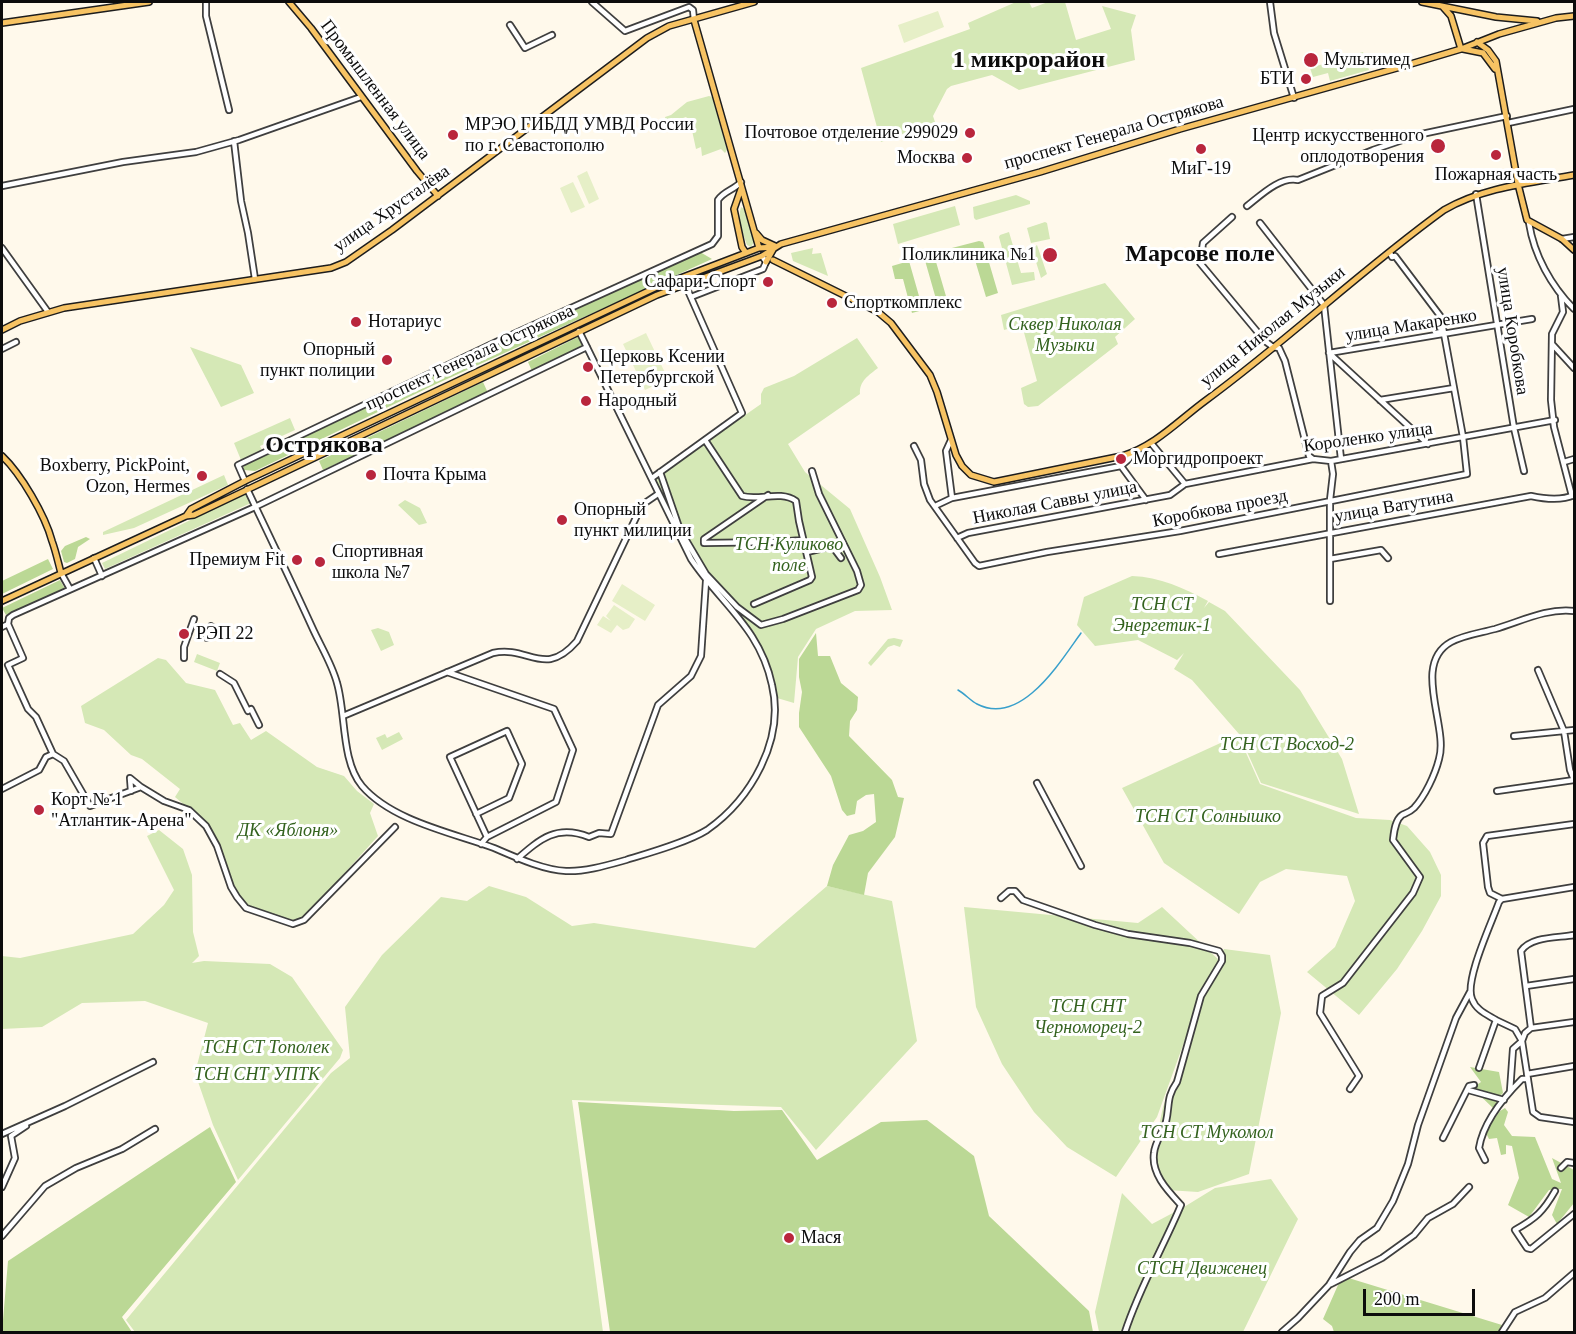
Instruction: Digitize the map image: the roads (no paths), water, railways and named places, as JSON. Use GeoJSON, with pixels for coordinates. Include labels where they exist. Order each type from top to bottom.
{"type":"FeatureCollection","features":[{"type":"Feature","properties":{"kind":"main road"},"geometry":{"type":"LineString","coordinates":[[2,23],[149,2]]}},
{"type":"Feature","properties":{"kind":"main road","name":"Промышленная улица"},"geometry":{"type":"LineString","coordinates":[[288,2],[311,28],[438,196]]}},
{"type":"Feature","properties":{"kind":"main road","name":"улица Хрусталёва"},"geometry":{"type":"LineString","coordinates":[[2,330],[20,321],[48,312],[93,303],[331,268],[346,262],[438,196],[647,38],[669,26],[754,2]]}},
{"type":"Feature","properties":{"kind":"main road"},"geometry":{"type":"LineString","coordinates":[[1422,2],[1496,17],[1545,21],[1575,16]]}},
{"type":"Feature","properties":{"kind":"main road"},"geometry":{"type":"LineString","coordinates":[[1443,6],[1452,16],[1461,49],[1483,53],[1499,75]]}},
{"type":"Feature","properties":{"kind":"main road"},"geometry":{"type":"LineString","coordinates":[[694,20],[759,248],[759,255]]}},
{"type":"Feature","properties":{"kind":"main road","name":"проспект Генерала Острякова"},"geometry":{"type":"LineString","coordinates":[[2,602],[186,516],[194,515],[657,295],[738,264],[775,247],[1461,49],[1487,38],[1545,21]]}},
{"type":"Feature","properties":{"kind":"main road"},"geometry":{"type":"LineString","coordinates":[[1483,53],[1483,46],[1487,38]]}},
{"type":"Feature","properties":{"kind":"main road"},"geometry":{"type":"LineString","coordinates":[[1458,39],[1465,42],[1477,42],[1493,55],[1499,75],[1526,218],[1529,223],[1562,239],[1575,250]]}},
{"type":"Feature","properties":{"kind":"main road","name":"улица Николая Музыки"},"geometry":{"type":"LineString","coordinates":[[951,440],[956,456],[971,475],[998,482],[1132,453],[1151,443],[1444,210],[1476,194],[1518,184],[1575,175]]}},
{"type":"Feature","properties":{"kind":"main road"},"geometry":{"type":"LineString","coordinates":[[741,185],[734,209],[740,238],[746,253],[759,255],[788,267],[878,312],[891,323],[933,382],[951,440]]}},
{"type":"Feature","properties":{"kind":"main road"},"geometry":{"type":"LineString","coordinates":[[734,209],[739,205],[746,206]]}},
{"type":"Feature","properties":{"kind":"main road"},"geometry":{"type":"LineString","coordinates":[[753,229],[762,240],[775,247],[778,260],[788,267]]}},
{"type":"Feature","properties":{"kind":"main road"},"geometry":{"type":"LineString","coordinates":[[769,260],[775,247]]}},
{"type":"Feature","properties":{"kind":"main road","name":"проспект Генерала Острякова"},"geometry":{"type":"LineString","coordinates":[[186,516],[191,509],[245,481],[657,287],[712,264],[759,248],[775,247]]}},
{"type":"Feature","properties":{"kind":"main road"},"geometry":{"type":"LineString","coordinates":[[2,456],[16,471],[30,495],[52,540],[61,573]]}},
{"type":"Feature","properties":{"kind":"street"},"geometry":{"type":"LineString","coordinates":[[206,2],[206,16],[229,110]]}},
{"type":"Feature","properties":{"kind":"street"},"geometry":{"type":"LineString","coordinates":[[592,2],[625,31],[687,8],[693,10],[694,20]]}},
{"type":"Feature","properties":{"kind":"street"},"geometry":{"type":"LineString","coordinates":[[1270,2],[1274,33],[1294,98]]}},
{"type":"Feature","properties":{"kind":"street"},"geometry":{"type":"LineString","coordinates":[[510,25],[525,48],[552,34]]}},
{"type":"Feature","properties":{"kind":"street"},"geometry":{"type":"LineString","coordinates":[[2,186],[123,162],[196,152],[361,97]]}},
{"type":"Feature","properties":{"kind":"street"},"geometry":{"type":"LineString","coordinates":[[1247,206],[1277,184],[1291,178],[1298,180],[1417,135],[1575,109]]}},
{"type":"Feature","properties":{"kind":"street"},"geometry":{"type":"LineString","coordinates":[[234,141],[241,201],[255,279]]}},
{"type":"Feature","properties":{"kind":"street"},"geometry":{"type":"LineString","coordinates":[[245,481],[238,465],[716,241],[719,231],[718,200],[741,185]]}},
{"type":"Feature","properties":{"kind":"street","name":"улица Коробкова"},"geometry":{"type":"LineString","coordinates":[[1476,194],[1514,428],[1524,471]]}},
{"type":"Feature","properties":{"kind":"street"},"geometry":{"type":"LineString","coordinates":[[1232,217],[1203,243],[1200,263],[1265,341],[1273,347],[1280,348],[1309,456],[1313,459]]}},
{"type":"Feature","properties":{"kind":"street"},"geometry":{"type":"LineString","coordinates":[[1260,223],[1324,305],[1341,459]]}},
{"type":"Feature","properties":{"kind":"street"},"geometry":{"type":"LineString","coordinates":[[1529,223],[1533,244],[1561,296],[1575,309]]}},
{"type":"Feature","properties":{"kind":"street"},"geometry":{"type":"LineString","coordinates":[[1562,239],[1575,237]]}},
{"type":"Feature","properties":{"kind":"street"},"geometry":{"type":"LineString","coordinates":[[2,248],[48,312]]}},
{"type":"Feature","properties":{"kind":"street"},"geometry":{"type":"LineString","coordinates":[[1390,253],[1392,257],[1395,256],[1441,317],[1463,437]]}},
{"type":"Feature","properties":{"kind":"street"},"geometry":{"type":"LineString","coordinates":[[691,297],[763,269],[769,260]]}},
{"type":"Feature","properties":{"kind":"street"},"geometry":{"type":"LineString","coordinates":[[652,478],[742,413],[685,284]]}},
{"type":"Feature","properties":{"kind":"street"},"geometry":{"type":"LineString","coordinates":[[1561,296],[1563,312],[1552,334],[1551,400],[1554,427],[1573,495]]}},
{"type":"Feature","properties":{"kind":"street","name":"улица Макаренко"},"geometry":{"type":"LineString","coordinates":[[1329,353],[1532,319]]}},
{"type":"Feature","properties":{"kind":"street"},"geometry":{"type":"LineString","coordinates":[[247,489],[337,682],[351,766],[361,784],[376,799],[432,829],[481,844],[517,859],[566,871],[604,866],[655,852],[705,831],[734,807],[760,770],[773,732],[772,682],[756,640],[747,626],[706,581],[691,559],[579,331]]}},
{"type":"Feature","properties":{"kind":"street"},"geometry":{"type":"LineString","coordinates":[[2,349],[16,342]]}},
{"type":"Feature","properties":{"kind":"street"},"geometry":{"type":"LineString","coordinates":[[1552,344],[1575,368]]}},
{"type":"Feature","properties":{"kind":"street"},"geometry":{"type":"LineString","coordinates":[[141,787],[90,806],[64,761],[53,754],[36,717],[28,709],[8,665],[23,658],[8,624],[9,618],[255,507],[586,347]]}},
{"type":"Feature","properties":{"kind":"street"},"geometry":{"type":"LineString","coordinates":[[1329,353],[1428,444]]}},
{"type":"Feature","properties":{"kind":"street"},"geometry":{"type":"LineString","coordinates":[[1380,400],[1454,388]]}},
{"type":"Feature","properties":{"kind":"street","name":"Короленко улица"},"geometry":{"type":"LineString","coordinates":[[1159,498],[1170,495],[1185,484],[1313,459],[1331,461],[1555,420]]}},
{"type":"Feature","properties":{"kind":"street","name":"Коробкова проезд"},"geometry":{"type":"LineString","coordinates":[[957,538],[978,566],[1180,531],[1467,474],[1463,437]]}},
{"type":"Feature","properties":{"kind":"street"},"geometry":{"type":"LineString","coordinates":[[705,440],[740,494],[748,498],[768,495],[795,500],[813,576],[810,580],[754,604]]}},
{"type":"Feature","properties":{"kind":"street"},"geometry":{"type":"LineString","coordinates":[[951,440],[946,451],[952,498]]}},
{"type":"Feature","properties":{"kind":"street"},"geometry":{"type":"LineString","coordinates":[[1151,443],[1185,484]]}},
{"type":"Feature","properties":{"kind":"street"},"geometry":{"type":"LineString","coordinates":[[914,446],[921,460],[927,494],[957,538]]}},
{"type":"Feature","properties":{"kind":"street"},"geometry":{"type":"LineString","coordinates":[[934,506],[952,498],[1121,466],[1132,453]]}},
{"type":"Feature","properties":{"kind":"street"},"geometry":{"type":"LineString","coordinates":[[1564,462],[1575,459]]}},
{"type":"Feature","properties":{"kind":"street"},"geometry":{"type":"LineString","coordinates":[[1330,602],[1330,500],[1333,474],[1331,461]]}},
{"type":"Feature","properties":{"kind":"street"},"geometry":{"type":"LineString","coordinates":[[1121,466],[1146,500]]}},
{"type":"Feature","properties":{"kind":"street"},"geometry":{"type":"LineString","coordinates":[[660,472],[680,530],[706,574],[737,607],[761,625],[858,590],[861,585],[857,571],[819,494],[812,471]]}},
{"type":"Feature","properties":{"kind":"street"},"geometry":{"type":"LineString","coordinates":[[343,716],[498,652],[546,661],[555,659],[570,649],[577,641],[587,621],[642,505],[658,494]]}},
{"type":"Feature","properties":{"kind":"street"},"geometry":{"type":"LineString","coordinates":[[768,495],[704,539],[703,542],[803,540]]}},
{"type":"Feature","properties":{"kind":"street","name":"улица Ватутина"},"geometry":{"type":"LineString","coordinates":[[1219,554],[1531,496],[1563,499],[1573,495]]}},
{"type":"Feature","properties":{"kind":"street","name":"Николая Саввы улица"},"geometry":{"type":"LineString","coordinates":[[957,538],[968,533],[1159,498]]}},
{"type":"Feature","properties":{"kind":"street"},"geometry":{"type":"LineString","coordinates":[[807,552],[832,546],[841,558]]}},
{"type":"Feature","properties":{"kind":"street"},"geometry":{"type":"LineString","coordinates":[[1330,559],[1381,550],[1388,558]]}},
{"type":"Feature","properties":{"kind":"street"},"geometry":{"type":"LineString","coordinates":[[94,558],[102,576]]}},
{"type":"Feature","properties":{"kind":"street"},"geometry":{"type":"LineString","coordinates":[[61,573],[70,590]]}},
{"type":"Feature","properties":{"kind":"street"},"geometry":{"type":"LineString","coordinates":[[517,859],[537,842],[560,832],[573,830],[589,837],[599,833],[611,834],[658,705],[691,676],[701,656],[706,581]]}},
{"type":"Feature","properties":{"kind":"street"},"geometry":{"type":"LineString","coordinates":[[1350,1089],[1359,1076],[1320,1013],[1322,996],[1343,983],[1413,893],[1420,877],[1393,840],[1397,821],[1413,808],[1436,770],[1440,756],[1442,743],[1432,675],[1440,651],[1449,643],[1462,638],[1544,612],[1575,611]]}},
{"type":"Feature","properties":{"kind":"street"},"geometry":{"type":"LineString","coordinates":[[184,658],[184,647],[194,619]]}},
{"type":"Feature","properties":{"kind":"street"},"geometry":{"type":"LineString","coordinates":[[2,627],[8,624]]}},
{"type":"Feature","properties":{"kind":"street"},"geometry":{"type":"LineString","coordinates":[[207,638],[211,626]]}},
{"type":"Feature","properties":{"kind":"street"},"geometry":{"type":"LineString","coordinates":[[1497,791],[1575,780],[1570,771],[1564,731],[1538,670]]}},
{"type":"Feature","properties":{"kind":"street"},"geometry":{"type":"LineString","coordinates":[[447,672],[554,709],[573,750],[556,802],[487,837],[481,844]]}},
{"type":"Feature","properties":{"kind":"street"},"geometry":{"type":"LineString","coordinates":[[220,674],[234,683],[248,711],[251,709],[259,725]]}},
{"type":"Feature","properties":{"kind":"street"},"geometry":{"type":"LineString","coordinates":[[1514,736],[1575,730]]}},
{"type":"Feature","properties":{"kind":"street"},"geometry":{"type":"LineString","coordinates":[[476,813],[509,798],[522,764],[507,731],[450,757],[487,837]]}},
{"type":"Feature","properties":{"kind":"street"},"geometry":{"type":"LineString","coordinates":[[2,789],[39,770],[46,757],[53,754]]}},
{"type":"Feature","properties":{"kind":"street"},"geometry":{"type":"LineString","coordinates":[[131,791],[130,778],[164,801],[189,810],[206,826],[217,846],[231,887],[246,908],[293,924],[304,920],[395,827]]}},
{"type":"Feature","properties":{"kind":"street"},"geometry":{"type":"LineString","coordinates":[[1036,783],[1081,866]]}},
{"type":"Feature","properties":{"kind":"street"},"geometry":{"type":"LineString","coordinates":[[1502,899],[1490,893],[1488,887],[1483,843],[1487,836],[1575,824]]}},
{"type":"Feature","properties":{"kind":"street"},"geometry":{"type":"LineString","coordinates":[[1282,1332],[1329,1285],[1360,1240],[1377,1228],[1393,1201],[1408,1164],[1418,1125],[1456,1018],[1470,992],[1476,965],[1498,902],[1502,899],[1575,887]]}},
{"type":"Feature","properties":{"kind":"street"},"geometry":{"type":"LineString","coordinates":[[1001,898],[1009,891],[1015,891],[1023,900],[1064,916],[1128,934],[1190,943],[1219,951],[1222,956],[1222,961],[1201,996],[1178,1082],[1170,1093],[1166,1123],[1154,1152],[1157,1175],[1181,1205],[1162,1250],[1134,1304],[1125,1332]]}},
{"type":"Feature","properties":{"kind":"street"},"geometry":{"type":"LineString","coordinates":[[1531,1028],[1521,951],[1525,945],[1534,941],[1575,935]]}},
{"type":"Feature","properties":{"kind":"street"},"geometry":{"type":"LineString","coordinates":[[1526,986],[1575,980]]}},
{"type":"Feature","properties":{"kind":"street"},"geometry":{"type":"LineString","coordinates":[[1470,992],[1478,1009],[1515,1029],[1522,1041],[1533,1112],[1540,1117],[1575,1122]]}},
{"type":"Feature","properties":{"kind":"street"},"geometry":{"type":"LineString","coordinates":[[1479,1068],[1496,1020]]}},
{"type":"Feature","properties":{"kind":"street"},"geometry":{"type":"LineString","coordinates":[[1510,1091],[1513,1049],[1522,1041],[1525,1033],[1531,1028],[1575,1022]]}},
{"type":"Feature","properties":{"kind":"street"},"geometry":{"type":"LineString","coordinates":[[2,1134],[153,1062]]}},
{"type":"Feature","properties":{"kind":"street"},"geometry":{"type":"LineString","coordinates":[[1485,1160],[1479,1148],[1481,1136],[1510,1091],[1527,1076],[1575,1066]]}},
{"type":"Feature","properties":{"kind":"street"},"geometry":{"type":"LineString","coordinates":[[1443,1138],[1469,1086],[1474,1085]]}},
{"type":"Feature","properties":{"kind":"street"},"geometry":{"type":"LineString","coordinates":[[1468,1090],[1504,1100]]}},
{"type":"Feature","properties":{"kind":"street"},"geometry":{"type":"LineString","coordinates":[[2,1187],[15,1158],[11,1136],[39,1117]]}},
{"type":"Feature","properties":{"kind":"street"},"geometry":{"type":"LineString","coordinates":[[2,1236],[45,1186],[76,1168],[122,1149],[155,1129]]}},
{"type":"Feature","properties":{"kind":"street"},"geometry":{"type":"LineString","coordinates":[[1561,1168],[1567,1162],[1575,1163]]}},
{"type":"Feature","properties":{"kind":"street"},"geometry":{"type":"LineString","coordinates":[[1329,1285],[1383,1258],[1414,1234],[1428,1218],[1453,1204],[1469,1186]]}},
{"type":"Feature","properties":{"kind":"street"},"geometry":{"type":"LineString","coordinates":[[1555,1191],[1543,1212],[1515,1230],[1527,1248],[1531,1249],[1575,1214]]}},
{"type":"Feature","properties":{"kind":"street"},"geometry":{"type":"LineString","coordinates":[[1502,1332],[1515,1312],[1545,1298],[1575,1273]]}},
{"type":"Feature","properties":{"kind":"waterway"},"geometry":{"type":"LineString","coordinates":[[958,690],[977,704],[993,709],[1009,707],[1038,688],[1081,633]]}},
{"type":"Feature","properties":{"kind":"place","name":"Мультимед"},"geometry":{"type":"Point","coordinates":[1311,60]}},
{"type":"Feature","properties":{"kind":"place","name":"БТИ"},"geometry":{"type":"Point","coordinates":[1306,79]}},
{"type":"Feature","properties":{"kind":"place","name":"Почтовое отделение 299029"},"geometry":{"type":"Point","coordinates":[970,133]}},
{"type":"Feature","properties":{"kind":"place","name":"МРЭО ГИБДД УМВД России по г. Севастополю"},"geometry":{"type":"Point","coordinates":[453,135]}},
{"type":"Feature","properties":{"kind":"place","name":"Центр искусственного оплодотворения"},"geometry":{"type":"Point","coordinates":[1438,146]}},
{"type":"Feature","properties":{"kind":"place","name":"МиГ-19"},"geometry":{"type":"Point","coordinates":[1201,149]}},
{"type":"Feature","properties":{"kind":"place","name":"Пожарная часть"},"geometry":{"type":"Point","coordinates":[1496,155]}},
{"type":"Feature","properties":{"kind":"place","name":"Москва"},"geometry":{"type":"Point","coordinates":[967,158]}},
{"type":"Feature","properties":{"kind":"place","name":"Поликлиника №1"},"geometry":{"type":"Point","coordinates":[1050,255]}},
{"type":"Feature","properties":{"kind":"place","name":"Сафари-Спорт"},"geometry":{"type":"Point","coordinates":[768,282]}},
{"type":"Feature","properties":{"kind":"place","name":"Спорткомплекс"},"geometry":{"type":"Point","coordinates":[832,303]}},
{"type":"Feature","properties":{"kind":"place","name":"Нотариус"},"geometry":{"type":"Point","coordinates":[356,322]}},
{"type":"Feature","properties":{"kind":"place","name":"Опорный пункт полиции"},"geometry":{"type":"Point","coordinates":[387,360]}},
{"type":"Feature","properties":{"kind":"place","name":"Церковь Ксении Петербургской"},"geometry":{"type":"Point","coordinates":[588,367]}},
{"type":"Feature","properties":{"kind":"place","name":"Народный"},"geometry":{"type":"Point","coordinates":[586,401]}},
{"type":"Feature","properties":{"kind":"place","name":"Моргидропроект"},"geometry":{"type":"Point","coordinates":[1121,459]}},
{"type":"Feature","properties":{"kind":"place","name":"Почта Крыма"},"geometry":{"type":"Point","coordinates":[371,475]}},
{"type":"Feature","properties":{"kind":"place","name":"Boxberry, PickPoint, Ozon, Hermes"},"geometry":{"type":"Point","coordinates":[202,476]}},
{"type":"Feature","properties":{"kind":"place","name":"Опорный пункт милиции"},"geometry":{"type":"Point","coordinates":[562,520]}},
{"type":"Feature","properties":{"kind":"place","name":"Премиум Fit"},"geometry":{"type":"Point","coordinates":[297,560]}},
{"type":"Feature","properties":{"kind":"place","name":"Спортивная школа №7"},"geometry":{"type":"Point","coordinates":[320,562]}},
{"type":"Feature","properties":{"kind":"place","name":"РЭП 22"},"geometry":{"type":"Point","coordinates":[184,634]}},
{"type":"Feature","properties":{"kind":"place","name":"Корт № 1 \"Атлантик-Арена\""},"geometry":{"type":"Point","coordinates":[39,810]}},
{"type":"Feature","properties":{"kind":"place","name":"Мася"},"geometry":{"type":"Point","coordinates":[789,1238]}},
{"type":"Feature","properties":{"kind":"district","name":"1 микрорайон"},"geometry":{"type":"Point","coordinates":[1029,61]}},
{"type":"Feature","properties":{"kind":"district","name":"Марсове поле"},"geometry":{"type":"Point","coordinates":[1200,255]}},
{"type":"Feature","properties":{"kind":"district","name":"Острякова"},"geometry":{"type":"Point","coordinates":[324,446]}},
{"type":"Feature","properties":{"kind":"park label","name":"Сквер Николая Музыки"},"geometry":{"type":"Point","coordinates":[1065,335]}},
{"type":"Feature","properties":{"kind":"park label","name":"ТСН Куликово поле"},"geometry":{"type":"Point","coordinates":[789,555]}},
{"type":"Feature","properties":{"kind":"park label","name":"ТСН СТ Энергетик-1"},"geometry":{"type":"Point","coordinates":[1162,615]}},
{"type":"Feature","properties":{"kind":"park label","name":"ТСН СТ Восход-2"},"geometry":{"type":"Point","coordinates":[1287,745]}},
{"type":"Feature","properties":{"kind":"park label","name":"ТСН СТ Солнышко"},"geometry":{"type":"Point","coordinates":[1208,817]}},
{"type":"Feature","properties":{"kind":"park label","name":"ДК «Яблоня»"},"geometry":{"type":"Point","coordinates":[288,831]}},
{"type":"Feature","properties":{"kind":"park label","name":"ТСН СНТ Черноморец-2"},"geometry":{"type":"Point","coordinates":[1088,1017]}},
{"type":"Feature","properties":{"kind":"park label","name":"ТСН СТ Тополек"},"geometry":{"type":"Point","coordinates":[266,1048]}},
{"type":"Feature","properties":{"kind":"park label","name":"ТСН СНТ УПТК"},"geometry":{"type":"Point","coordinates":[257,1075]}},
{"type":"Feature","properties":{"kind":"park label","name":"ТСН СТ Мукомол"},"geometry":{"type":"Point","coordinates":[1207,1133]}},
{"type":"Feature","properties":{"kind":"park label","name":"СТСН Движенец"},"geometry":{"type":"Point","coordinates":[1202,1269]}}]}
